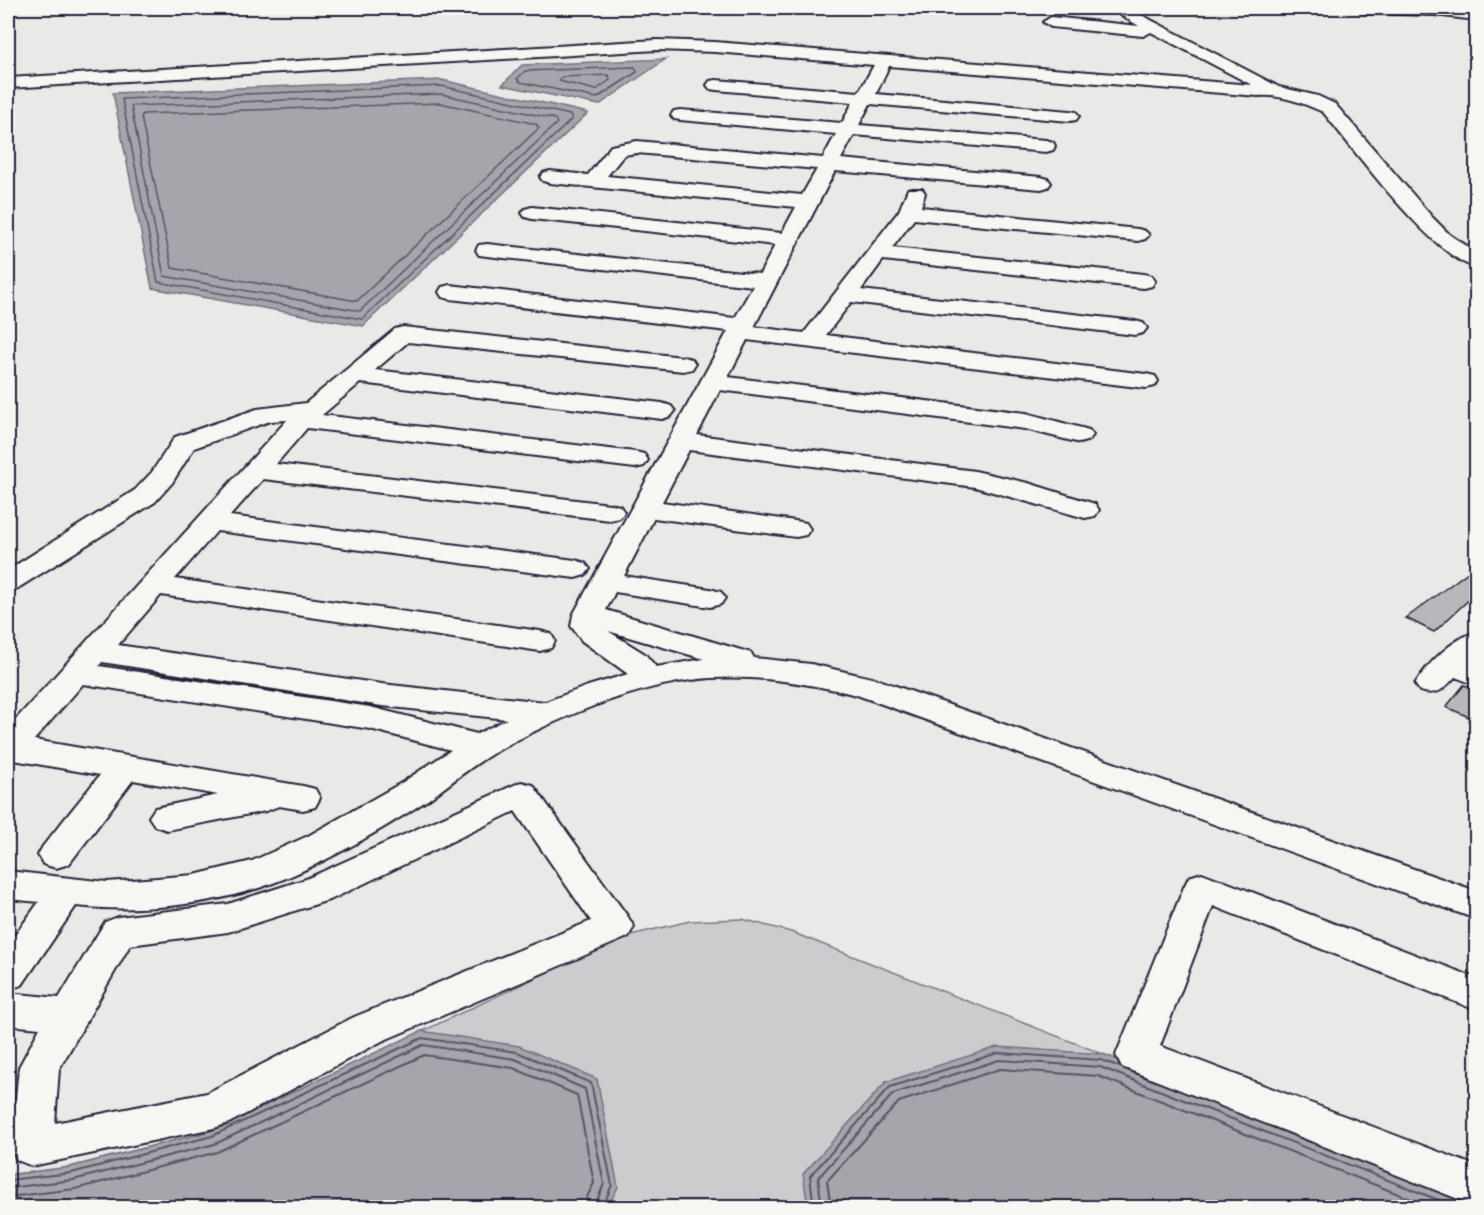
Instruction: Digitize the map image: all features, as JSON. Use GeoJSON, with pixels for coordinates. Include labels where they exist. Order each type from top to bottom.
{"type":"FeatureCollection","features":[{"type":"Feature","properties":{"kind":"street"},"geometry":{"type":"LineString","coordinates":[[1117,8],[1268,85],[1271,88],[1269,90]]}},
{"type":"Feature","properties":{"kind":"street"},"geometry":{"type":"LineString","coordinates":[[1364,8],[1434,9],[1476,15]]}},
{"type":"Feature","properties":{"kind":"street"},"geometry":{"type":"LineString","coordinates":[[1050,20],[1143,31]]}},
{"type":"Feature","properties":{"kind":"street"},"geometry":{"type":"LineString","coordinates":[[8,83],[657,45],[1269,90],[1312,100],[1329,108],[1426,222],[1443,239],[1476,261]]}},
{"type":"Feature","properties":{"kind":"street"},"geometry":{"type":"LineString","coordinates":[[731,55],[1080,84]]}},
{"type":"Feature","properties":{"kind":"street"},"geometry":{"type":"LineString","coordinates":[[648,679],[641,666],[630,657],[594,637],[586,626],[588,615],[880,68]]}},
{"type":"Feature","properties":{"kind":"street"},"geometry":{"type":"LineString","coordinates":[[716,85],[1070,116]]}},
{"type":"Feature","properties":{"kind":"street"},"geometry":{"type":"LineString","coordinates":[[680,115],[1046,146]]}},
{"type":"Feature","properties":{"kind":"street"},"geometry":{"type":"LineString","coordinates":[[593,181],[618,150],[637,147],[1041,183]]}},
{"type":"Feature","properties":{"kind":"street"},"geometry":{"type":"LineString","coordinates":[[810,341],[909,212],[922,173]]}},
{"type":"Feature","properties":{"kind":"street"},"geometry":{"type":"LineString","coordinates":[[550,177],[808,202]]}},
{"type":"Feature","properties":{"kind":"street"},"geometry":{"type":"LineString","coordinates":[[909,212],[1138,235]]}},
{"type":"Feature","properties":{"kind":"street"},"geometry":{"type":"LineString","coordinates":[[532,213],[788,240]]}},
{"type":"Feature","properties":{"kind":"street"},"geometry":{"type":"LineString","coordinates":[[487,250],[766,281]]}},
{"type":"Feature","properties":{"kind":"street"},"geometry":{"type":"LineString","coordinates":[[877,253],[1144,281]]}},
{"type":"Feature","properties":{"kind":"street"},"geometry":{"type":"LineString","coordinates":[[450,292],[741,329],[810,341],[1146,381]]}},
{"type":"Feature","properties":{"kind":"street"},"geometry":{"type":"LineString","coordinates":[[844,295],[1135,328]]}},
{"type":"Feature","properties":{"kind":"street"},"geometry":{"type":"LineString","coordinates":[[167,817],[295,796],[8,748],[20,716],[85,662],[307,415],[403,334],[683,364]]}},
{"type":"Feature","properties":{"kind":"street"},"geometry":{"type":"LineString","coordinates":[[355,375],[662,411]]}},
{"type":"Feature","properties":{"kind":"street"},"geometry":{"type":"LineString","coordinates":[[712,382],[1026,421],[1080,435]]}},
{"type":"Feature","properties":{"kind":"street"},"geometry":{"type":"LineString","coordinates":[[8,582],[145,496],[162,477],[184,444],[266,414],[307,415],[635,460]]}},
{"type":"Feature","properties":{"kind":"street"},"geometry":{"type":"LineString","coordinates":[[681,441],[975,479],[1018,489],[1085,510]]}},
{"type":"Feature","properties":{"kind":"street"},"geometry":{"type":"LineString","coordinates":[[256,470],[610,512]]}},
{"type":"Feature","properties":{"kind":"street"},"geometry":{"type":"LineString","coordinates":[[645,508],[796,529]]}},
{"type":"Feature","properties":{"kind":"street"},"geometry":{"type":"LineString","coordinates":[[209,522],[574,569]]}},
{"type":"Feature","properties":{"kind":"street"},"geometry":{"type":"LineString","coordinates":[[605,582],[710,597]]}},
{"type":"Feature","properties":{"kind":"street"},"geometry":{"type":"LineString","coordinates":[[153,585],[540,641]]}},
{"type":"Feature","properties":{"kind":"street"},"geometry":{"type":"LineString","coordinates":[[588,615],[765,668]]}},
{"type":"Feature","properties":{"kind":"street"},"geometry":{"type":"LineString","coordinates":[[1452,674],[1476,642]]}},
{"type":"Feature","properties":{"kind":"street"},"geometry":{"type":"LineString","coordinates":[[85,662],[548,713]]}},
{"type":"Feature","properties":{"kind":"street"},"geometry":{"type":"LineString","coordinates":[[85,662],[370,718],[480,746]]}},
{"type":"Feature","properties":{"kind":"street"},"geometry":{"type":"LineString","coordinates":[[8,886],[107,896],[194,889],[261,873],[321,845],[405,796],[480,746],[548,713],[599,693],[691,670],[765,668],[811,674],[865,686],[1476,905]]}},
{"type":"Feature","properties":{"kind":"street"},"geometry":{"type":"LineString","coordinates":[[56,855],[125,767]]}},
{"type":"Feature","properties":{"kind":"street"},"geometry":{"type":"LineString","coordinates":[[521,794],[615,927],[368,1029],[214,1110],[32,1147],[39,1067],[69,1015],[118,932],[228,918],[319,889],[521,794]]}},
{"type":"Feature","properties":{"kind":"street"},"geometry":{"type":"LineString","coordinates":[[1476,994],[1202,887],[1136,1055],[1476,1186]]}},
{"type":"Feature","properties":{"kind":"street"},"geometry":{"type":"LineString","coordinates":[[8,974],[67,891]]}},
{"type":"Feature","properties":{"kind":"street"},"geometry":{"type":"LineString","coordinates":[[8,1009],[69,1015]]}},
{"type":"Feature","properties":{"kind":"shaded area"},"geometry":{"type":"Polygon","coordinates":[[[742,919],[791,932],[1476,1200],[1476,1207],[8,1208],[8,1175],[70,1167],[211,1131],[622,937],[690,921],[742,919]]]}},
{"type":"Feature","properties":{"kind":"water"},"geometry":{"type":"Polygon","coordinates":[[[666,59],[599,105],[502,85],[522,65],[666,59]]]}},
{"type":"Feature","properties":{"kind":"water"},"geometry":{"type":"Polygon","coordinates":[[[442,80],[588,113],[363,326],[152,288],[113,93],[442,80]]]}},
{"type":"Feature","properties":{"kind":"water"},"geometry":{"type":"Polygon","coordinates":[[[421,1031],[519,1046],[597,1079],[618,1187],[607,1208],[8,1208],[8,1175],[70,1167],[211,1131],[421,1031]]]}},
{"type":"Feature","properties":{"kind":"water"},"geometry":{"type":"Polygon","coordinates":[[[997,1047],[1103,1054],[1476,1200],[1476,1207],[808,1208],[803,1174],[886,1082],[997,1047]]]}},
{"type":"Feature","properties":{"kind":"building"},"geometry":{"type":"Polygon","coordinates":[[[1476,566],[1476,593],[1434,632],[1406,618],[1476,566]]]}},
{"type":"Feature","properties":{"kind":"building"},"geometry":{"type":"Polygon","coordinates":[[[1464,685],[1476,690],[1476,720],[1446,707],[1464,685]]]}}]}
